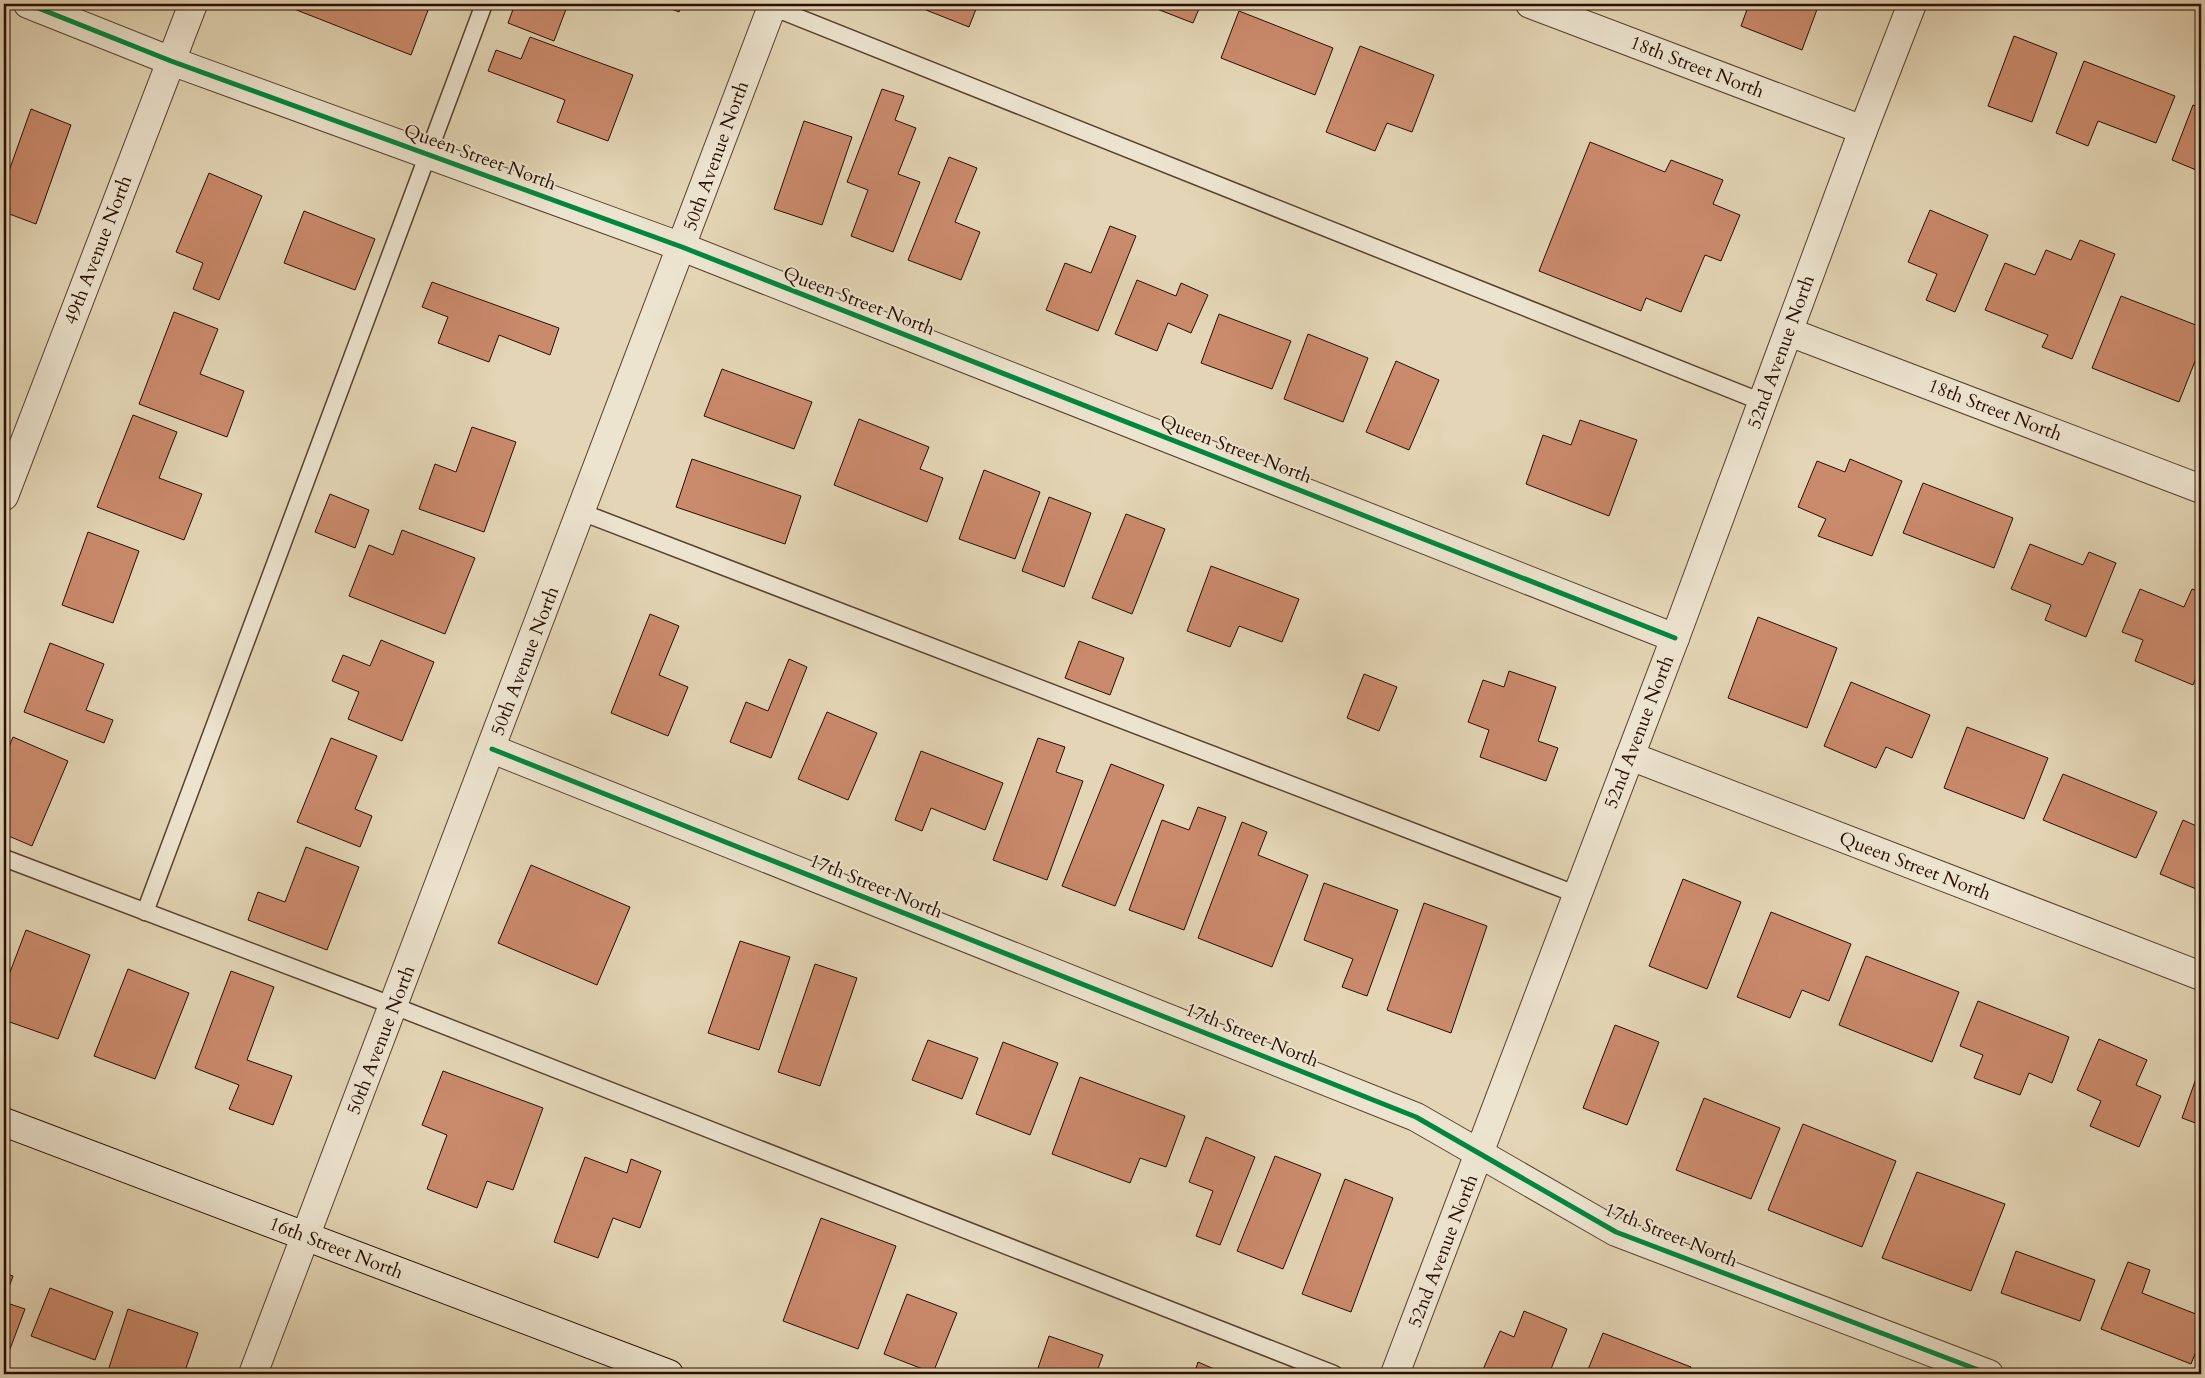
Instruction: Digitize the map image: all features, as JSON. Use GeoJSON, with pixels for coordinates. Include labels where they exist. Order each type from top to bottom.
{"type":"FeatureCollection","features":[{"type":"Feature","properties":{"kind":"street","name":"Queen Street North"},"geometry":{"type":"LineString","coordinates":[[28,4],[171,61],[682,248],[1675,638]]}},
{"type":"Feature","properties":{"kind":"street","name":"49th Avenue North"},"geometry":{"type":"LineString","coordinates":[[4,496],[193,4]]}},
{"type":"Feature","properties":{"kind":"street","name":"18th Street North"},"geometry":{"type":"LineString","coordinates":[[1530,4],[1863,130]]}},
{"type":"Feature","properties":{"kind":"street","name":"52nd Avenue North"},"geometry":{"type":"LineString","coordinates":[[1396,1374],[1675,638],[1863,130],[1912,4]]}},
{"type":"Feature","properties":{"kind":"street","name":"50th Avenue North"},"geometry":{"type":"LineString","coordinates":[[252,1374],[492,749],[773,5]]}},
{"type":"Feature","properties":{"kind":"street","name":"18th Street North"},"geometry":{"type":"LineString","coordinates":[[1789,332],[2201,489]]}},
{"type":"Feature","properties":{"kind":"street","name":"17th Street North"},"geometry":{"type":"LineString","coordinates":[[492,749],[1416,1117],[1616,1232],[1988,1374]]}},
{"type":"Feature","properties":{"kind":"street","name":"Queen Street North"},"geometry":{"type":"LineString","coordinates":[[1630,756],[2201,976]]}},
{"type":"Feature","properties":{"kind":"street","name":"16th Street North"},"geometry":{"type":"LineString","coordinates":[[4,1122],[669,1374]]}},
{"type":"Feature","properties":{"kind":"lane"},"geometry":{"type":"LineString","coordinates":[[146,912],[426,154],[484,4]]}},
{"type":"Feature","properties":{"kind":"lane"},"geometry":{"type":"LineString","coordinates":[[773,5],[1762,402]]}},
{"type":"Feature","properties":{"kind":"lane"},"geometry":{"type":"LineString","coordinates":[[581,512],[1578,895]]}},
{"type":"Feature","properties":{"kind":"lane"},"geometry":{"type":"LineString","coordinates":[[4,858],[394,1006],[1334,1374]]}},
{"type":"Feature","properties":{"kind":"building"},"geometry":{"type":"Polygon","coordinates":[[[296,4],[430,5],[411,55],[294,9],[296,4]]]}},
{"type":"Feature","properties":{"kind":"building"},"geometry":{"type":"Polygon","coordinates":[[[515,4],[568,4],[554,41],[508,23],[515,4]]]}},
{"type":"Feature","properties":{"kind":"building"},"geometry":{"type":"Polygon","coordinates":[[[659,4],[682,4],[679,12],[659,4]]]}},
{"type":"Feature","properties":{"kind":"building"},"geometry":{"type":"Polygon","coordinates":[[[928,4],[978,4],[969,27],[926,10],[928,4]]]}},
{"type":"Feature","properties":{"kind":"building"},"geometry":{"type":"Polygon","coordinates":[[[1144,4],[1201,4],[1193,23],[1144,4]]]}},
{"type":"Feature","properties":{"kind":"building"},"geometry":{"type":"Polygon","coordinates":[[[1749,4],[1819,4],[1802,50],[1741,26],[1749,4]]]}},
{"type":"Feature","properties":{"kind":"building"},"geometry":{"type":"Polygon","coordinates":[[[1239,11],[1333,48],[1315,95],[1221,58],[1239,11]]]}},
{"type":"Feature","properties":{"kind":"building"},"geometry":{"type":"Polygon","coordinates":[[[2014,36],[2057,53],[2032,122],[1988,106],[2014,36]]]}},
{"type":"Feature","properties":{"kind":"building"},"geometry":{"type":"Polygon","coordinates":[[[530,37],[633,75],[608,141],[557,122],[565,100],[488,71],[496,50],[521,59],[530,37]]]}},
{"type":"Feature","properties":{"kind":"building"},"geometry":{"type":"Polygon","coordinates":[[[1360,46],[1434,75],[1412,132],[1387,123],[1375,151],[1326,132],[1360,46]]]}},
{"type":"Feature","properties":{"kind":"building"},"geometry":{"type":"Polygon","coordinates":[[[2084,61],[2175,96],[2156,143],[2098,121],[2088,146],[2056,133],[2084,61]]]}},
{"type":"Feature","properties":{"kind":"building"},"geometry":{"type":"Polygon","coordinates":[[[882,89],[904,96],[895,120],[916,128],[898,174],[920,182],[893,252],[851,236],[868,190],[847,182],[882,89]]]}},
{"type":"Feature","properties":{"kind":"building"},"geometry":{"type":"Polygon","coordinates":[[[2193,105],[2201,108],[2201,172],[2172,160],[2193,105]]]}},
{"type":"Feature","properties":{"kind":"building"},"geometry":{"type":"Polygon","coordinates":[[[31,109],[71,125],[36,224],[4,212],[4,185],[31,109]]]}},
{"type":"Feature","properties":{"kind":"building"},"geometry":{"type":"Polygon","coordinates":[[[804,121],[852,137],[822,225],[774,209],[804,121]]]}},
{"type":"Feature","properties":{"kind":"building"},"geometry":{"type":"Polygon","coordinates":[[[1590,142],[1665,172],[1671,160],[1723,180],[1713,204],[1740,215],[1721,261],[1705,255],[1681,312],[1646,298],[1641,311],[1539,271],[1590,142]]]}},
{"type":"Feature","properties":{"kind":"building"},"geometry":{"type":"Polygon","coordinates":[[[949,157],[977,168],[955,222],[980,232],[961,280],[908,260],[949,157]]]}},
{"type":"Feature","properties":{"kind":"building"},"geometry":{"type":"Polygon","coordinates":[[[209,173],[262,196],[219,300],[193,289],[203,263],[176,252],[209,173]]]}},
{"type":"Feature","properties":{"kind":"building"},"geometry":{"type":"Polygon","coordinates":[[[1930,210],[1988,235],[1955,312],[1926,300],[1937,274],[1908,262],[1930,210]]]}},
{"type":"Feature","properties":{"kind":"building"},"geometry":{"type":"Polygon","coordinates":[[[304,211],[375,239],[355,290],[284,263],[304,211]]]}},
{"type":"Feature","properties":{"kind":"building"},"geometry":{"type":"Polygon","coordinates":[[[1110,226],[1136,236],[1098,331],[1046,310],[1065,263],[1091,273],[1110,226]]]}},
{"type":"Feature","properties":{"kind":"building"},"geometry":{"type":"Polygon","coordinates":[[[2080,240],[2115,254],[2072,359],[2042,347],[2048,335],[1985,310],[2005,263],[2035,275],[2046,250],[2071,260],[2080,240]]]}},
{"type":"Feature","properties":{"kind":"building"},"geometry":{"type":"Polygon","coordinates":[[[1137,280],[1176,296],[1181,283],[1208,295],[1191,333],[1168,323],[1157,351],[1115,334],[1137,280]]]}},
{"type":"Feature","properties":{"kind":"building"},"geometry":{"type":"Polygon","coordinates":[[[432,282],[559,328],[550,355],[499,335],[489,362],[438,343],[448,317],[422,307],[432,282]]]}},
{"type":"Feature","properties":{"kind":"building"},"geometry":{"type":"Polygon","coordinates":[[[2121,296],[2201,327],[2201,346],[2179,402],[2092,368],[2121,296]]]}},
{"type":"Feature","properties":{"kind":"building"},"geometry":{"type":"Polygon","coordinates":[[[174,312],[218,329],[200,374],[244,391],[227,437],[139,404],[174,312]]]}},
{"type":"Feature","properties":{"kind":"building"},"geometry":{"type":"Polygon","coordinates":[[[1219,314],[1291,341],[1272,389],[1201,363],[1219,314]]]}},
{"type":"Feature","properties":{"kind":"building"},"geometry":{"type":"Polygon","coordinates":[[[1308,334],[1368,358],[1343,422],[1284,399],[1308,334]]]}},
{"type":"Feature","properties":{"kind":"building"},"geometry":{"type":"Polygon","coordinates":[[[1396,361],[1439,380],[1409,450],[1366,432],[1396,361]]]}},
{"type":"Feature","properties":{"kind":"building"},"geometry":{"type":"Polygon","coordinates":[[[722,369],[812,402],[794,449],[704,416],[722,369]]]}},
{"type":"Feature","properties":{"kind":"building"},"geometry":{"type":"Polygon","coordinates":[[[133,415],[177,432],[159,478],[202,494],[184,540],[97,507],[133,415]]]}},
{"type":"Feature","properties":{"kind":"building"},"geometry":{"type":"Polygon","coordinates":[[[859,419],[929,447],[920,469],[943,478],[927,522],[834,485],[859,419]]]}},
{"type":"Feature","properties":{"kind":"building"},"geometry":{"type":"Polygon","coordinates":[[[1580,420],[1637,440],[1609,516],[1526,484],[1543,435],[1571,445],[1580,420]]]}},
{"type":"Feature","properties":{"kind":"building"},"geometry":{"type":"Polygon","coordinates":[[[472,427],[516,442],[484,532],[419,509],[435,464],[456,472],[472,427]]]}},
{"type":"Feature","properties":{"kind":"building"},"geometry":{"type":"Polygon","coordinates":[[[692,459],[801,496],[785,544],[676,507],[692,459]]]}},
{"type":"Feature","properties":{"kind":"building"},"geometry":{"type":"Polygon","coordinates":[[[1850,459],[1902,481],[1872,556],[1818,536],[1826,519],[1798,507],[1817,461],[1845,472],[1850,459]]]}},
{"type":"Feature","properties":{"kind":"building"},"geometry":{"type":"Polygon","coordinates":[[[984,470],[1040,492],[1015,559],[959,539],[984,470]]]}},
{"type":"Feature","properties":{"kind":"building"},"geometry":{"type":"Polygon","coordinates":[[[1923,483],[2013,518],[1994,568],[1903,533],[1923,483]]]}},
{"type":"Feature","properties":{"kind":"building"},"geometry":{"type":"Polygon","coordinates":[[[330,494],[369,510],[355,548],[315,532],[330,494]]]}},
{"type":"Feature","properties":{"kind":"building"},"geometry":{"type":"Polygon","coordinates":[[[1049,497],[1091,513],[1064,587],[1022,571],[1049,497]]]}},
{"type":"Feature","properties":{"kind":"building"},"geometry":{"type":"Polygon","coordinates":[[[1126,514],[1165,529],[1132,614],[1092,598],[1126,514]]]}},
{"type":"Feature","properties":{"kind":"building"},"geometry":{"type":"Polygon","coordinates":[[[402,530],[475,558],[445,634],[349,596],[369,545],[393,555],[402,530]]]}},
{"type":"Feature","properties":{"kind":"building"},"geometry":{"type":"Polygon","coordinates":[[[88,532],[139,551],[113,623],[62,605],[88,532]]]}},
{"type":"Feature","properties":{"kind":"building"},"geometry":{"type":"Polygon","coordinates":[[[2030,544],[2083,565],[2089,552],[2116,563],[2086,637],[2045,620],[2051,605],[2011,589],[2030,544]]]}},
{"type":"Feature","properties":{"kind":"building"},"geometry":{"type":"Polygon","coordinates":[[[1211,566],[1299,599],[1282,642],[1239,626],[1230,647],[1187,631],[1211,566]]]}},
{"type":"Feature","properties":{"kind":"building"},"geometry":{"type":"Polygon","coordinates":[[[2140,589],[2184,607],[2192,589],[2201,592],[2201,665],[2193,685],[2135,661],[2143,640],[2122,632],[2140,589]]]}},
{"type":"Feature","properties":{"kind":"building"},"geometry":{"type":"Polygon","coordinates":[[[650,614],[679,626],[659,675],[688,687],[668,736],[611,713],[650,614]]]}},
{"type":"Feature","properties":{"kind":"building"},"geometry":{"type":"Polygon","coordinates":[[[1758,617],[1837,648],[1807,728],[1728,698],[1758,617]]]}},
{"type":"Feature","properties":{"kind":"building"},"geometry":{"type":"Polygon","coordinates":[[[381,640],[434,662],[402,741],[348,719],[359,692],[332,681],[343,655],[370,666],[381,640]]]}},
{"type":"Feature","properties":{"kind":"building"},"geometry":{"type":"Polygon","coordinates":[[[1079,641],[1124,658],[1110,695],[1065,678],[1079,641]]]}},
{"type":"Feature","properties":{"kind":"building"},"geometry":{"type":"Polygon","coordinates":[[[50,643],[104,664],[86,710],[113,720],[104,743],[24,712],[50,643]]]}},
{"type":"Feature","properties":{"kind":"building"},"geometry":{"type":"Polygon","coordinates":[[[789,659],[807,667],[771,758],[730,742],[746,702],[768,711],[789,659]]]}},
{"type":"Feature","properties":{"kind":"building"},"geometry":{"type":"Polygon","coordinates":[[[1509,671],[1556,687],[1538,741],[1558,748],[1546,781],[1480,757],[1489,730],[1468,722],[1483,680],[1504,687],[1509,671]]]}},
{"type":"Feature","properties":{"kind":"building"},"geometry":{"type":"Polygon","coordinates":[[[1364,674],[1397,687],[1379,731],[1347,718],[1364,674]]]}},
{"type":"Feature","properties":{"kind":"building"},"geometry":{"type":"Polygon","coordinates":[[[1851,682],[1930,715],[1912,758],[1886,747],[1876,768],[1824,746],[1851,682]]]}},
{"type":"Feature","properties":{"kind":"building"},"geometry":{"type":"Polygon","coordinates":[[[827,712],[877,733],[848,800],[798,779],[827,712]]]}},
{"type":"Feature","properties":{"kind":"building"},"geometry":{"type":"Polygon","coordinates":[[[1967,727],[2048,758],[2024,819],[1944,788],[1967,727]]]}},
{"type":"Feature","properties":{"kind":"building"},"geometry":{"type":"Polygon","coordinates":[[[13,737],[68,761],[32,846],[4,834],[4,759],[13,737]]]}},
{"type":"Feature","properties":{"kind":"building"},"geometry":{"type":"Polygon","coordinates":[[[331,738],[377,756],[355,809],[372,816],[360,847],[297,822],[331,738]]]}},
{"type":"Feature","properties":{"kind":"building"},"geometry":{"type":"Polygon","coordinates":[[[1038,738],[1065,747],[1056,772],[1083,781],[1047,880],[993,860],[1038,738]]]}},
{"type":"Feature","properties":{"kind":"building"},"geometry":{"type":"Polygon","coordinates":[[[921,751],[1003,783],[985,830],[931,808],[922,831],[895,820],[921,751]]]}},
{"type":"Feature","properties":{"kind":"building"},"geometry":{"type":"Polygon","coordinates":[[[1111,764],[1164,785],[1115,906],[1062,886],[1111,764]]]}},
{"type":"Feature","properties":{"kind":"building"},"geometry":{"type":"Polygon","coordinates":[[[2063,774],[2157,812],[2136,858],[2043,820],[2063,774]]]}},
{"type":"Feature","properties":{"kind":"building"},"geometry":{"type":"Polygon","coordinates":[[[1198,807],[1226,817],[1184,930],[1129,910],[1162,820],[1189,830],[1198,807]]]}},
{"type":"Feature","properties":{"kind":"building"},"geometry":{"type":"Polygon","coordinates":[[[2183,820],[2201,828],[2201,891],[2160,874],[2183,820]]]}},
{"type":"Feature","properties":{"kind":"building"},"geometry":{"type":"Polygon","coordinates":[[[1242,822],[1267,832],[1258,855],[1308,875],[1272,967],[1198,938],[1242,822]]]}},
{"type":"Feature","properties":{"kind":"building"},"geometry":{"type":"Polygon","coordinates":[[[306,847],[359,867],[327,950],[248,920],[258,892],[285,902],[306,847]]]}},
{"type":"Feature","properties":{"kind":"building"},"geometry":{"type":"Polygon","coordinates":[[[531,865],[630,907],[597,985],[498,943],[531,865]]]}},
{"type":"Feature","properties":{"kind":"building"},"geometry":{"type":"Polygon","coordinates":[[[1683,879],[1741,902],[1707,989],[1649,966],[1683,879]]]}},
{"type":"Feature","properties":{"kind":"building"},"geometry":{"type":"Polygon","coordinates":[[[1324,883],[1398,910],[1367,996],[1342,987],[1353,959],[1304,940],[1324,883]]]}},
{"type":"Feature","properties":{"kind":"building"},"geometry":{"type":"Polygon","coordinates":[[[1424,903],[1487,926],[1451,1033],[1387,1010],[1424,903]]]}},
{"type":"Feature","properties":{"kind":"building"},"geometry":{"type":"Polygon","coordinates":[[[1771,912],[1851,944],[1829,1001],[1802,990],[1790,1018],[1737,997],[1771,912]]]}},
{"type":"Feature","properties":{"kind":"building"},"geometry":{"type":"Polygon","coordinates":[[[26,930],[90,955],[58,1039],[4,1020],[4,988],[26,930]]]}},
{"type":"Feature","properties":{"kind":"building"},"geometry":{"type":"Polygon","coordinates":[[[740,941],[790,957],[759,1050],[708,1033],[740,941]]]}},
{"type":"Feature","properties":{"kind":"building"},"geometry":{"type":"Polygon","coordinates":[[[1866,956],[1959,992],[1932,1062],[1839,1025],[1866,956]]]}},
{"type":"Feature","properties":{"kind":"building"},"geometry":{"type":"Polygon","coordinates":[[[815,964],[857,978],[820,1086],[778,1072],[815,964]]]}},
{"type":"Feature","properties":{"kind":"building"},"geometry":{"type":"Polygon","coordinates":[[[128,969],[189,993],[155,1079],[94,1056],[128,969]]]}},
{"type":"Feature","properties":{"kind":"building"},"geometry":{"type":"Polygon","coordinates":[[[231,971],[274,987],[247,1060],[292,1076],[273,1125],[229,1109],[239,1085],[195,1068],[231,971]]]}},
{"type":"Feature","properties":{"kind":"building"},"geometry":{"type":"Polygon","coordinates":[[[1978,1001],[2069,1037],[2052,1083],[2029,1073],[2020,1095],[1974,1078],[1983,1055],[1960,1046],[1978,1001]]]}},
{"type":"Feature","properties":{"kind":"building"},"geometry":{"type":"Polygon","coordinates":[[[1615,1025],[1659,1042],[1627,1125],[1583,1108],[1615,1025]]]}},
{"type":"Feature","properties":{"kind":"building"},"geometry":{"type":"Polygon","coordinates":[[[2099,1039],[2147,1060],[2136,1085],[2161,1096],[2139,1147],[2090,1126],[2101,1101],[2077,1090],[2099,1039]]]}},
{"type":"Feature","properties":{"kind":"building"},"geometry":{"type":"Polygon","coordinates":[[[928,1040],[978,1058],[962,1099],[912,1080],[928,1040]]]}},
{"type":"Feature","properties":{"kind":"building"},"geometry":{"type":"Polygon","coordinates":[[[1003,1042],[1058,1063],[1030,1135],[976,1114],[1003,1042]]]}},
{"type":"Feature","properties":{"kind":"building"},"geometry":{"type":"Polygon","coordinates":[[[443,1071],[543,1108],[513,1190],[487,1181],[477,1208],[427,1189],[447,1135],[422,1125],[443,1071]]]}},
{"type":"Feature","properties":{"kind":"building"},"geometry":{"type":"Polygon","coordinates":[[[2198,1073],[2201,1075],[2201,1125],[2182,1118],[2198,1073]]]}},
{"type":"Feature","properties":{"kind":"building"},"geometry":{"type":"Polygon","coordinates":[[[1080,1077],[1185,1116],[1166,1167],[1140,1158],[1130,1183],[1052,1154],[1080,1077]]]}},
{"type":"Feature","properties":{"kind":"building"},"geometry":{"type":"Polygon","coordinates":[[[1704,1098],[1780,1128],[1751,1199],[1676,1170],[1704,1098]]]}},
{"type":"Feature","properties":{"kind":"building"},"geometry":{"type":"Polygon","coordinates":[[[1803,1124],[1896,1161],[1862,1247],[1768,1210],[1803,1124]]]}},
{"type":"Feature","properties":{"kind":"building"},"geometry":{"type":"Polygon","coordinates":[[[1206,1137],[1255,1157],[1220,1245],[1196,1236],[1213,1191],[1189,1182],[1206,1137]]]}},
{"type":"Feature","properties":{"kind":"building"},"geometry":{"type":"Polygon","coordinates":[[[1275,1156],[1321,1174],[1283,1269],[1237,1251],[1275,1156]]]}},
{"type":"Feature","properties":{"kind":"building"},"geometry":{"type":"Polygon","coordinates":[[[585,1157],[627,1173],[631,1159],[661,1171],[640,1228],[613,1218],[598,1258],[554,1242],[585,1157]]]}},
{"type":"Feature","properties":{"kind":"building"},"geometry":{"type":"Polygon","coordinates":[[[1917,1172],[2005,1204],[1971,1291],[1882,1258],[1917,1172]]]}},
{"type":"Feature","properties":{"kind":"building"},"geometry":{"type":"Polygon","coordinates":[[[1345,1179],[1393,1198],[1351,1312],[1302,1294],[1345,1179]]]}},
{"type":"Feature","properties":{"kind":"building"},"geometry":{"type":"Polygon","coordinates":[[[821,1218],[896,1246],[858,1349],[783,1321],[821,1218]]]}},
{"type":"Feature","properties":{"kind":"building"},"geometry":{"type":"Polygon","coordinates":[[[2016,1251],[2095,1280],[2080,1321],[2001,1293],[2016,1251]]]}},
{"type":"Feature","properties":{"kind":"building"},"geometry":{"type":"Polygon","coordinates":[[[2128,1262],[2150,1270],[2142,1293],[2201,1316],[2201,1339],[2191,1364],[2101,1329],[2128,1262]]]}},
{"type":"Feature","properties":{"kind":"building"},"geometry":{"type":"Polygon","coordinates":[[[4,1273],[13,1276],[4,1301],[4,1273]]]}},
{"type":"Feature","properties":{"kind":"building"},"geometry":{"type":"Polygon","coordinates":[[[50,1288],[113,1312],[95,1360],[31,1336],[50,1288]]]}},
{"type":"Feature","properties":{"kind":"building"},"geometry":{"type":"Polygon","coordinates":[[[907,1294],[957,1313],[933,1373],[884,1354],[907,1294]]]}},
{"type":"Feature","properties":{"kind":"building"},"geometry":{"type":"Polygon","coordinates":[[[4,1302],[25,1309],[4,1365],[4,1302]]]}},
{"type":"Feature","properties":{"kind":"building"},"geometry":{"type":"Polygon","coordinates":[[[128,1309],[198,1333],[184,1374],[107,1374],[128,1309]]]}},
{"type":"Feature","properties":{"kind":"building"},"geometry":{"type":"Polygon","coordinates":[[[1524,1311],[1567,1329],[1549,1374],[1481,1374],[1500,1331],[1514,1337],[1524,1311]]]}},
{"type":"Feature","properties":{"kind":"building"},"geometry":{"type":"Polygon","coordinates":[[[1603,1333],[1691,1367],[1688,1374],[1593,1374],[1587,1372],[1603,1333]]]}},
{"type":"Feature","properties":{"kind":"building"},"geometry":{"type":"Polygon","coordinates":[[[1049,1336],[1103,1355],[1096,1374],[1036,1374],[1049,1336]]]}},
{"type":"Feature","properties":{"kind":"building"},"geometry":{"type":"Polygon","coordinates":[[[1198,1362],[1221,1372],[1220,1374],[1194,1374],[1198,1362]]]}},
{"type":"Feature","properties":{"kind":"cycle path"},"geometry":{"type":"LineString","coordinates":[[28,4],[171,61],[682,247],[1675,638]]}},
{"type":"Feature","properties":{"kind":"cycle path"},"geometry":{"type":"LineString","coordinates":[[492,749],[1416,1117],[1616,1232],[1989,1374]]}}]}
